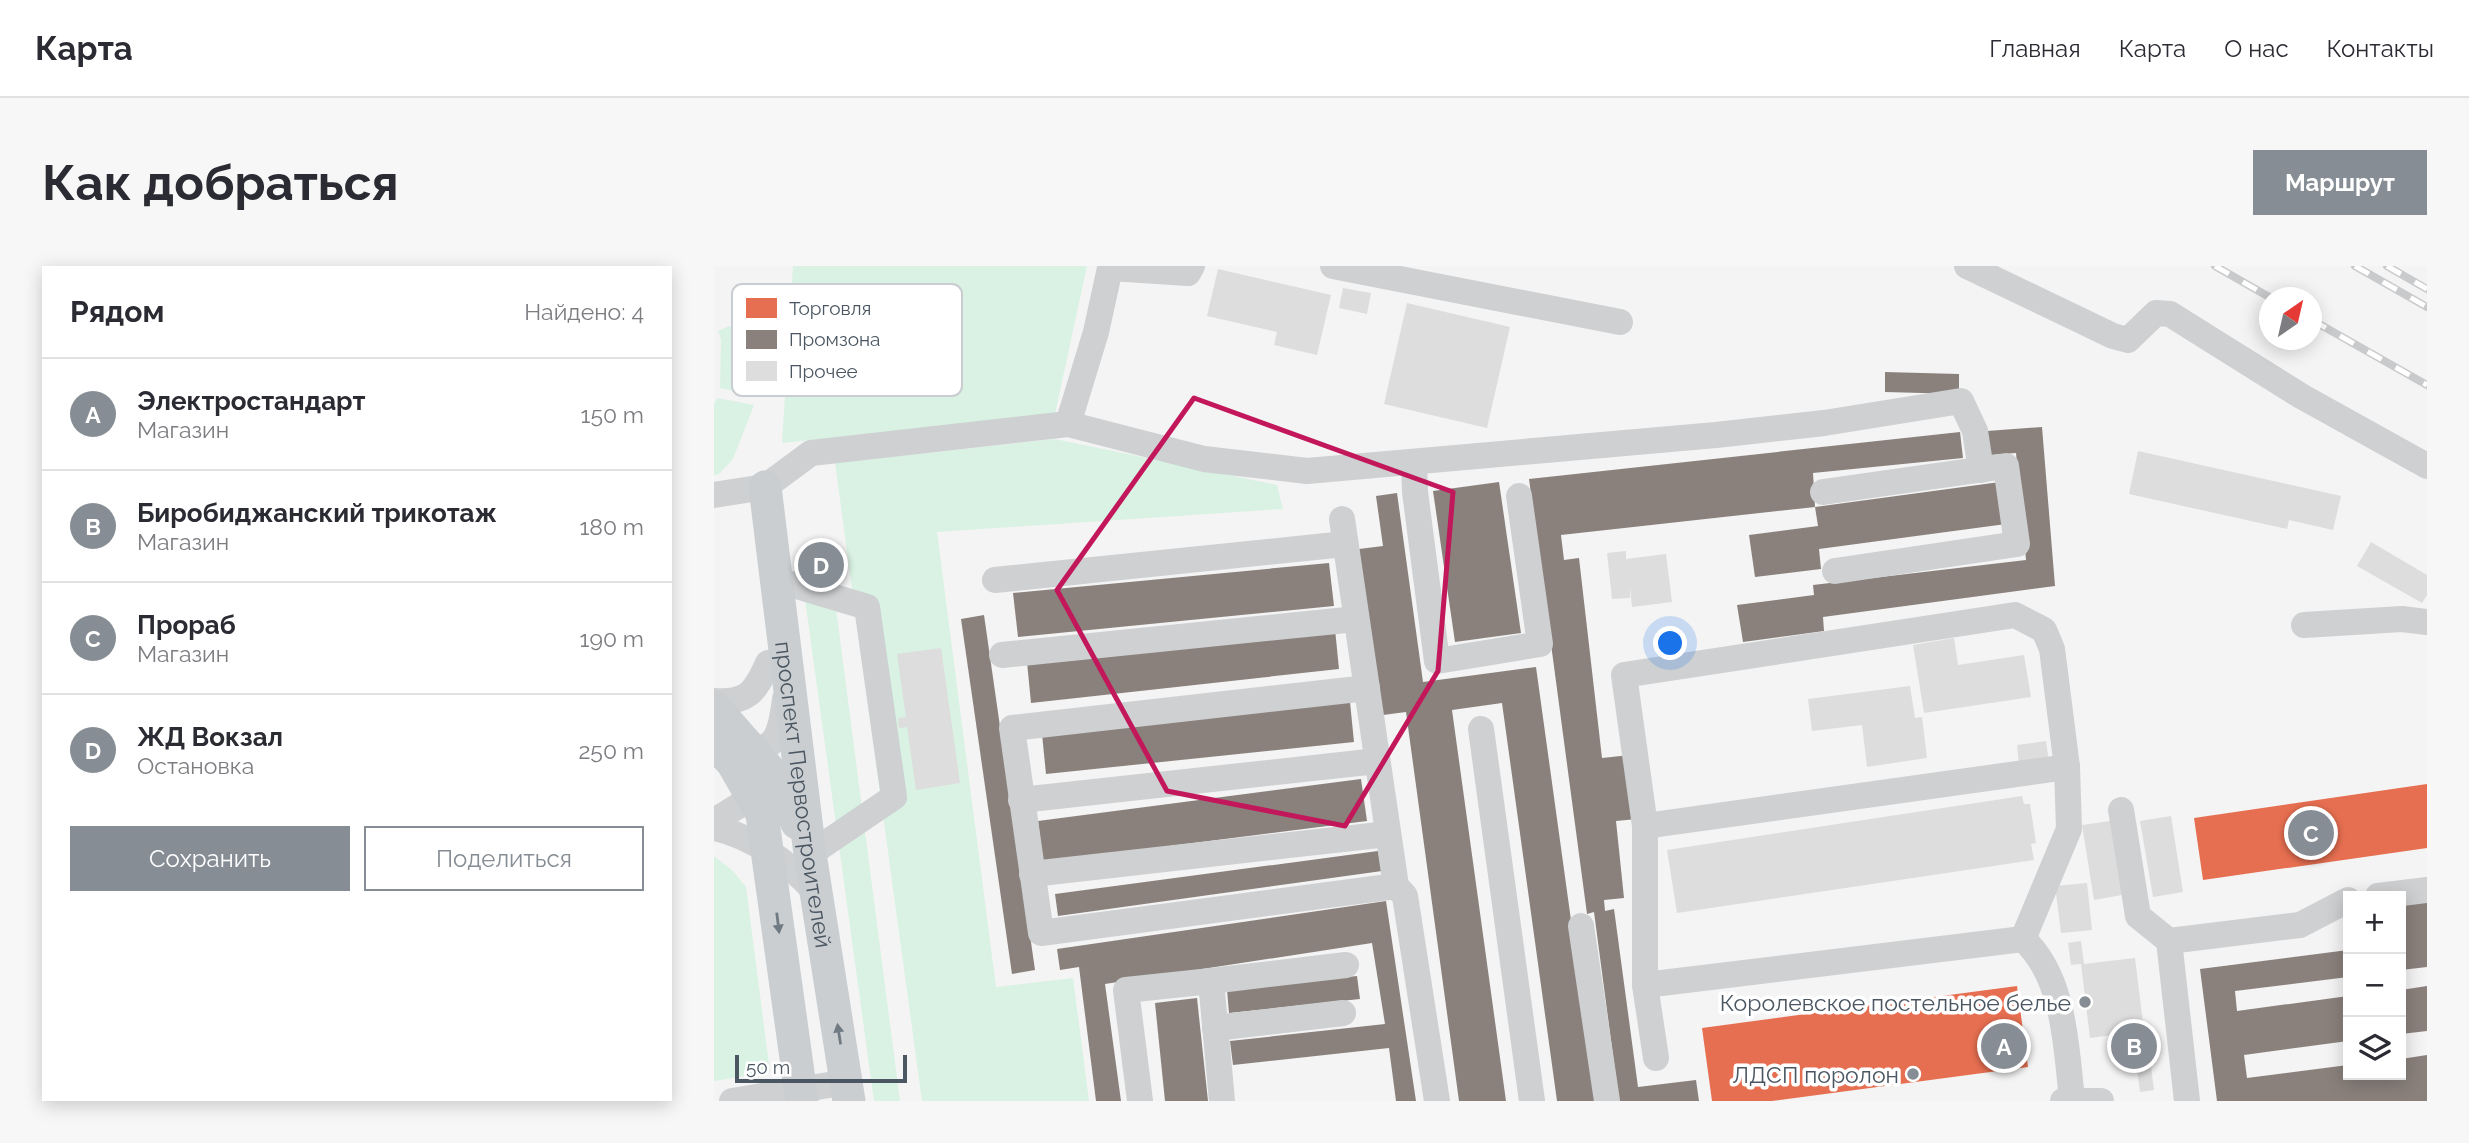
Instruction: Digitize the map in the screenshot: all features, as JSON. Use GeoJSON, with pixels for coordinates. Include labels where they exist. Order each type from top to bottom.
{"type":"FeatureCollection","features":[{"type":"Feature","properties":{"kind":"main road","name":"проспект Первостроителей"},"geometry":{"type":"LineString","coordinates":[[757,488],[777,580],[778,670],[848,1092]]}},
{"type":"Feature","properties":{"kind":"main road"},"geometry":{"type":"LineString","coordinates":[[757,488],[778,670],[766,743],[767,789]]}},
{"type":"Feature","properties":{"kind":"main road"},"geometry":{"type":"LineString","coordinates":[[714,707],[766,743]]}},
{"type":"Feature","properties":{"kind":"main road"},"geometry":{"type":"LineString","coordinates":[[714,744],[767,789],[810,854]]}},
{"type":"Feature","properties":{"kind":"main road","name":"проспект Первостроителей"},"geometry":{"type":"LineString","coordinates":[[767,789],[762,814],[770,855],[801,1095]]}},
{"type":"Feature","properties":{"kind":"street"},"geometry":{"type":"LineString","coordinates":[[1069,424],[1110,268],[1188,274],[1192,266]]}},
{"type":"Feature","properties":{"kind":"street"},"geometry":{"type":"LineString","coordinates":[[1333,266],[1620,322]]}},
{"type":"Feature","properties":{"kind":"street"},"geometry":{"type":"LineString","coordinates":[[1967,266],[2113,336],[2128,340],[2156,313],[2170,314],[2301,396],[2427,466]]}},
{"type":"Feature","properties":{"kind":"street"},"geometry":{"type":"LineString","coordinates":[[714,495],[757,488],[811,453],[1069,424],[1204,459],[1307,471],[1824,423],[1961,401],[1975,431],[1981,470]]}},
{"type":"Feature","properties":{"kind":"street"},"geometry":{"type":"LineString","coordinates":[[1414,462],[1415,492],[1437,661],[1540,644],[1519,496]]}},
{"type":"Feature","properties":{"kind":"street"},"geometry":{"type":"LineString","coordinates":[[1823,492],[2006,466],[2017,544],[1835,571]]}},
{"type":"Feature","properties":{"kind":"street"},"geometry":{"type":"LineString","coordinates":[[995,580],[1344,531],[1396,886],[1405,896],[1437,1101]]}},
{"type":"Feature","properties":{"kind":"street"},"geometry":{"type":"LineString","coordinates":[[777,580],[867,607],[894,797],[810,854]]}},
{"type":"Feature","properties":{"kind":"street"},"geometry":{"type":"LineString","coordinates":[[1656,1058],[1644,985],[1645,826],[1624,675],[2015,615],[2044,631],[2052,649],[2067,767],[2069,829],[2023,939]]}},
{"type":"Feature","properties":{"kind":"street"},"geometry":{"type":"LineString","coordinates":[[1002,655],[1356,619]]}},
{"type":"Feature","properties":{"kind":"street"},"geometry":{"type":"LineString","coordinates":[[2304,625],[2402,619],[2427,622]]}},
{"type":"Feature","properties":{"kind":"street"},"geometry":{"type":"LineString","coordinates":[[714,701],[737,701],[746,697],[759,683],[778,670]]}},
{"type":"Feature","properties":{"kind":"street"},"geometry":{"type":"LineString","coordinates":[[1367,688],[1012,728],[1021,800],[1041,933],[1396,886]]}},
{"type":"Feature","properties":{"kind":"street"},"geometry":{"type":"LineString","coordinates":[[1481,729],[1532,1101]]}},
{"type":"Feature","properties":{"kind":"street"},"geometry":{"type":"LineString","coordinates":[[714,734],[766,743]]}},
{"type":"Feature","properties":{"kind":"street"},"geometry":{"type":"LineString","coordinates":[[1021,800],[1377,761]]}},
{"type":"Feature","properties":{"kind":"street"},"geometry":{"type":"LineString","coordinates":[[1645,826],[2067,767]]}},
{"type":"Feature","properties":{"kind":"street"},"geometry":{"type":"LineString","coordinates":[[714,821],[767,789]]}},
{"type":"Feature","properties":{"kind":"street"},"geometry":{"type":"LineString","coordinates":[[2122,810],[2138,916],[2169,941],[2187,1101]]}},
{"type":"Feature","properties":{"kind":"street"},"geometry":{"type":"LineString","coordinates":[[714,828],[735,834],[770,855],[796,873],[816,893]]}},
{"type":"Feature","properties":{"kind":"street"},"geometry":{"type":"LineString","coordinates":[[1032,874],[1388,834]]}},
{"type":"Feature","properties":{"kind":"street"},"geometry":{"type":"LineString","coordinates":[[2406,893],[2427,890]]}},
{"type":"Feature","properties":{"kind":"street"},"geometry":{"type":"LineString","coordinates":[[2169,941],[2300,925],[2343,903]]}},
{"type":"Feature","properties":{"kind":"street"},"geometry":{"type":"LineString","coordinates":[[1581,926],[1607,1101]]}},
{"type":"Feature","properties":{"kind":"street"},"geometry":{"type":"LineString","coordinates":[[1644,985],[2023,939]]}},
{"type":"Feature","properties":{"kind":"street"},"geometry":{"type":"LineString","coordinates":[[2023,939],[2054,991],[2064,1026],[2067,1100],[2101,1101]]}},
{"type":"Feature","properties":{"kind":"street"},"geometry":{"type":"LineString","coordinates":[[1140,1101],[1126,990],[1346,965]]}},
{"type":"Feature","properties":{"kind":"street"},"geometry":{"type":"LineString","coordinates":[[1210,982],[1222,1101]]}},
{"type":"Feature","properties":{"kind":"street"},"geometry":{"type":"LineString","coordinates":[[1215,1028],[1343,1013]]}},
{"type":"Feature","properties":{"kind":"street"},"geometry":{"type":"LineString","coordinates":[[732,1101],[848,1092]]}},
{"type":"Feature","properties":{"kind":"highlighted area"},"geometry":{"type":"Polygon","coordinates":[[[1194,398],[1453,492],[1438,671],[1345,826],[1167,791],[1057,590],[1194,398]]]}},
{"type":"Feature","properties":{"kind":"green space"},"geometry":{"type":"Polygon","coordinates":[[[793,266],[1087,266],[1055,414],[782,443],[785,396],[962,396],[962,284],[792,284],[793,266]]]}},
{"type":"Feature","properties":{"kind":"green space"},"geometry":{"type":"Polygon","coordinates":[[[732,325],[732,391],[720,388],[721,339],[718,331],[732,325]]]}},
{"type":"Feature","properties":{"kind":"green space"},"geometry":{"type":"Polygon","coordinates":[[[717,398],[754,405],[733,459],[719,474],[714,475],[714,404],[717,398]]]}},
{"type":"Feature","properties":{"kind":"green space"},"geometry":{"type":"Polygon","coordinates":[[[1055,439],[1277,485],[1283,509],[937,532],[996,987],[1073,978],[1089,1101],[922,1101],[835,463],[1055,439]]]}},
{"type":"Feature","properties":{"kind":"green space"},"geometry":{"type":"Polygon","coordinates":[[[833,585],[900,1101],[874,1101],[805,599],[833,585]]]}},
{"type":"Feature","properties":{"kind":"green space"},"geometry":{"type":"Polygon","coordinates":[[[714,856],[732,870],[746,887],[770,1072],[714,1081],[714,856]]]}},
{"type":"Feature","properties":{"kind":"building: Торговля"},"geometry":{"type":"Polygon","coordinates":[[[2427,784],[2427,848],[2203,880],[2194,818],[2427,784]]]}},
{"type":"Feature","properties":{"kind":"building: Торговля"},"geometry":{"type":"Polygon","coordinates":[[[2017,986],[2028,1067],[1772,1101],[1712,1101],[1702,1028],[2017,986]]]}},
{"type":"Feature","properties":{"kind":"building: Промзона"},"geometry":{"type":"Polygon","coordinates":[[[1885,372],[1959,374],[1959,394],[1885,392],[1885,372]]]}},
{"type":"Feature","properties":{"kind":"building: Промзона"},"geometry":{"type":"Polygon","coordinates":[[[2042,427],[2055,586],[1823,617],[1824,631],[1743,642],[1737,605],[1814,595],[1813,585],[2026,560],[2016,453],[1990,455],[1987,431],[2042,427]]]}},
{"type":"Feature","properties":{"kind":"building: Промзона"},"geometry":{"type":"Polygon","coordinates":[[[1960,432],[1963,458],[1813,473],[1815,507],[1561,535],[1564,560],[1579,558],[1602,758],[1630,755],[1637,819],[1616,821],[1624,898],[1604,900],[1605,911],[1614,909],[1638,1087],[1696,1080],[1699,1101],[1619,1101],[1594,912],[1587,914],[1529,479],[1960,432]]]}},
{"type":"Feature","properties":{"kind":"building: Промзона"},"geometry":{"type":"Polygon","coordinates":[[[1499,482],[1521,633],[1455,642],[1433,491],[1499,482]]]}},
{"type":"Feature","properties":{"kind":"building: Промзона"},"geometry":{"type":"Polygon","coordinates":[[[2000,482],[2006,524],[1819,549],[1821,569],[1755,577],[1749,535],[1818,526],[1815,507],[2000,482]]]}},
{"type":"Feature","properties":{"kind":"building: Промзона"},"geometry":{"type":"Polygon","coordinates":[[[1397,493],[1423,682],[1536,667],[1596,1101],[1557,1101],[1502,703],[1452,710],[1506,1101],[1459,1101],[1406,712],[1383,715],[1359,549],[1383,546],[1376,496],[1397,493]]]}},
{"type":"Feature","properties":{"kind":"building: Промзона"},"geometry":{"type":"Polygon","coordinates":[[[1329,563],[1334,606],[1018,637],[1013,593],[1329,563]]]}},
{"type":"Feature","properties":{"kind":"building: Промзона"},"geometry":{"type":"Polygon","coordinates":[[[984,615],[1035,970],[1012,974],[961,619],[984,615]]]}},
{"type":"Feature","properties":{"kind":"building: Промзона"},"geometry":{"type":"Polygon","coordinates":[[[1335,629],[1339,669],[1031,703],[1027,662],[1335,629]]]}},
{"type":"Feature","properties":{"kind":"building: Промзона"},"geometry":{"type":"Polygon","coordinates":[[[1350,702],[1354,742],[1046,774],[1042,734],[1350,702]]]}},
{"type":"Feature","properties":{"kind":"building: Промзона"},"geometry":{"type":"Polygon","coordinates":[[[1361,779],[1367,821],[1043,862],[1038,821],[1361,779]]]}},
{"type":"Feature","properties":{"kind":"building: Промзона"},"geometry":{"type":"Polygon","coordinates":[[[1378,851],[1382,871],[1058,916],[1055,894],[1378,851]]]}},
{"type":"Feature","properties":{"kind":"building: Промзона"},"geometry":{"type":"Polygon","coordinates":[[[2427,900],[2427,967],[2406,969],[2406,903],[2427,900]]]}},
{"type":"Feature","properties":{"kind":"building: Промзона"},"geometry":{"type":"Polygon","coordinates":[[[1386,901],[1416,1101],[1396,1101],[1389,1048],[1233,1065],[1230,1041],[1385,1024],[1372,943],[1105,984],[1121,1101],[1096,1101],[1079,967],[1060,970],[1057,949],[1386,901]]]}},
{"type":"Feature","properties":{"kind":"building: Промзона"},"geometry":{"type":"Polygon","coordinates":[[[2343,951],[2343,978],[2235,991],[2237,1011],[2343,997],[2343,1042],[2244,1055],[2247,1078],[2343,1066],[2343,1080],[2406,1080],[2406,1058],[2427,1055],[2427,1101],[2217,1101],[2200,969],[2343,951]]]}},
{"type":"Feature","properties":{"kind":"building: Промзона"},"geometry":{"type":"Polygon","coordinates":[[[1357,976],[1360,999],[1229,1013],[1227,990],[1357,976]]]}},
{"type":"Feature","properties":{"kind":"building: Промзона"},"geometry":{"type":"Polygon","coordinates":[[[2427,986],[2427,1031],[2406,1033],[2406,989],[2427,986]]]}},
{"type":"Feature","properties":{"kind":"building: Промзона"},"geometry":{"type":"Polygon","coordinates":[[[1197,998],[1208,1101],[1165,1101],[1155,1003],[1197,998]]]}},
{"type":"Feature","properties":{"kind":"building: Прочее"},"geometry":{"type":"Polygon","coordinates":[[[1218,269],[1331,295],[1317,355],[1274,345],[1277,332],[1207,316],[1218,269]]]}},
{"type":"Feature","properties":{"kind":"building: Прочее"},"geometry":{"type":"Polygon","coordinates":[[[1343,288],[1371,293],[1367,314],[1339,308],[1343,288]]]}},
{"type":"Feature","properties":{"kind":"building: Прочее"},"geometry":{"type":"Polygon","coordinates":[[[1407,303],[1510,327],[1487,428],[1384,404],[1407,303]]]}},
{"type":"Feature","properties":{"kind":"building: Прочее"},"geometry":{"type":"Polygon","coordinates":[[[2138,451],[2341,496],[2333,530],[2289,520],[2287,529],[2129,494],[2138,451]]]}},
{"type":"Feature","properties":{"kind":"building: Прочее"},"geometry":{"type":"Polygon","coordinates":[[[2371,542],[2427,575],[2427,595],[2422,603],[2357,566],[2371,542]]]}},
{"type":"Feature","properties":{"kind":"building: Прочее"},"geometry":{"type":"Polygon","coordinates":[[[1626,551],[1626,559],[1666,554],[1672,602],[1632,607],[1630,588],[1630,598],[1612,599],[1607,553],[1626,551]]]}},
{"type":"Feature","properties":{"kind":"building: Прочее"},"geometry":{"type":"Polygon","coordinates":[[[1954,638],[1958,665],[2024,655],[2031,697],[1924,713],[1913,645],[1954,638]]]}},
{"type":"Feature","properties":{"kind":"building: Прочее"},"geometry":{"type":"Polygon","coordinates":[[[941,648],[960,783],[916,790],[907,727],[899,728],[898,718],[906,717],[897,654],[941,648]]]}},
{"type":"Feature","properties":{"kind":"building: Прочее"},"geometry":{"type":"Polygon","coordinates":[[[1910,686],[1915,718],[1922,717],[1927,758],[1867,767],[1862,725],[1812,731],[1808,699],[1910,686]]]}},
{"type":"Feature","properties":{"kind":"building: Прочее"},"geometry":{"type":"Polygon","coordinates":[[[2046,741],[2049,762],[2019,765],[2017,745],[2046,741]]]}},
{"type":"Feature","properties":{"kind":"building: Прочее"},"geometry":{"type":"Polygon","coordinates":[[[2022,796],[2024,804],[2030,804],[2036,843],[2031,844],[2034,860],[1677,913],[1667,850],[2022,796]]]}},
{"type":"Feature","properties":{"kind":"building: Прочее"},"geometry":{"type":"Polygon","coordinates":[[[2171,816],[2183,892],[2153,897],[2140,821],[2171,816]]]}},
{"type":"Feature","properties":{"kind":"building: Прочее"},"geometry":{"type":"Polygon","coordinates":[[[2110,821],[2122,895],[2094,900],[2082,825],[2110,821]]]}},
{"type":"Feature","properties":{"kind":"building: Прочее"},"geometry":{"type":"Polygon","coordinates":[[[2087,883],[2092,930],[2061,933],[2055,886],[2087,883]]]}},
{"type":"Feature","properties":{"kind":"building: Прочее"},"geometry":{"type":"Polygon","coordinates":[[[2081,941],[2084,964],[2135,958],[2144,1031],[2090,1038],[2081,964],[2071,965],[2068,943],[2081,941]]]}},
{"type":"Feature","properties":{"kind":"building: Прочее"},"geometry":{"type":"Polygon","coordinates":[[[2147,1036],[2154,1090],[2140,1092],[2133,1038],[2147,1036]]]}},
{"type":"Feature","properties":{"kind":"railway"},"geometry":{"type":"LineString","coordinates":[[2215,266],[2259,291]]}},
{"type":"Feature","properties":{"kind":"railway"},"geometry":{"type":"LineString","coordinates":[[2355,266],[2427,307]]}},
{"type":"Feature","properties":{"kind":"railway"},"geometry":{"type":"LineString","coordinates":[[2387,266],[2427,289]]}},
{"type":"Feature","properties":{"kind":"railway"},"geometry":{"type":"LineString","coordinates":[[2322,326],[2427,385]]}},
{"type":"Feature","properties":{"kind":"place","name":"ЖД Вокзал"},"geometry":{"type":"Point","coordinates":[821,565]}},
{"type":"Feature","properties":{"kind":"place","name":"Прораб"},"geometry":{"type":"Point","coordinates":[2311,833]}},
{"type":"Feature","properties":{"kind":"place","name":"Королевское постельное белье"},"geometry":{"type":"Point","coordinates":[2085,1002]}},
{"type":"Feature","properties":{"kind":"place","name":"Электростандарт"},"geometry":{"type":"Point","coordinates":[2004,1046]}},
{"type":"Feature","properties":{"kind":"place","name":"Биробиджанский трикотаж"},"geometry":{"type":"Point","coordinates":[2134,1046]}},
{"type":"Feature","properties":{"kind":"place","name":"ЛДСП поролон"},"geometry":{"type":"Point","coordinates":[1913,1074]}}]}
